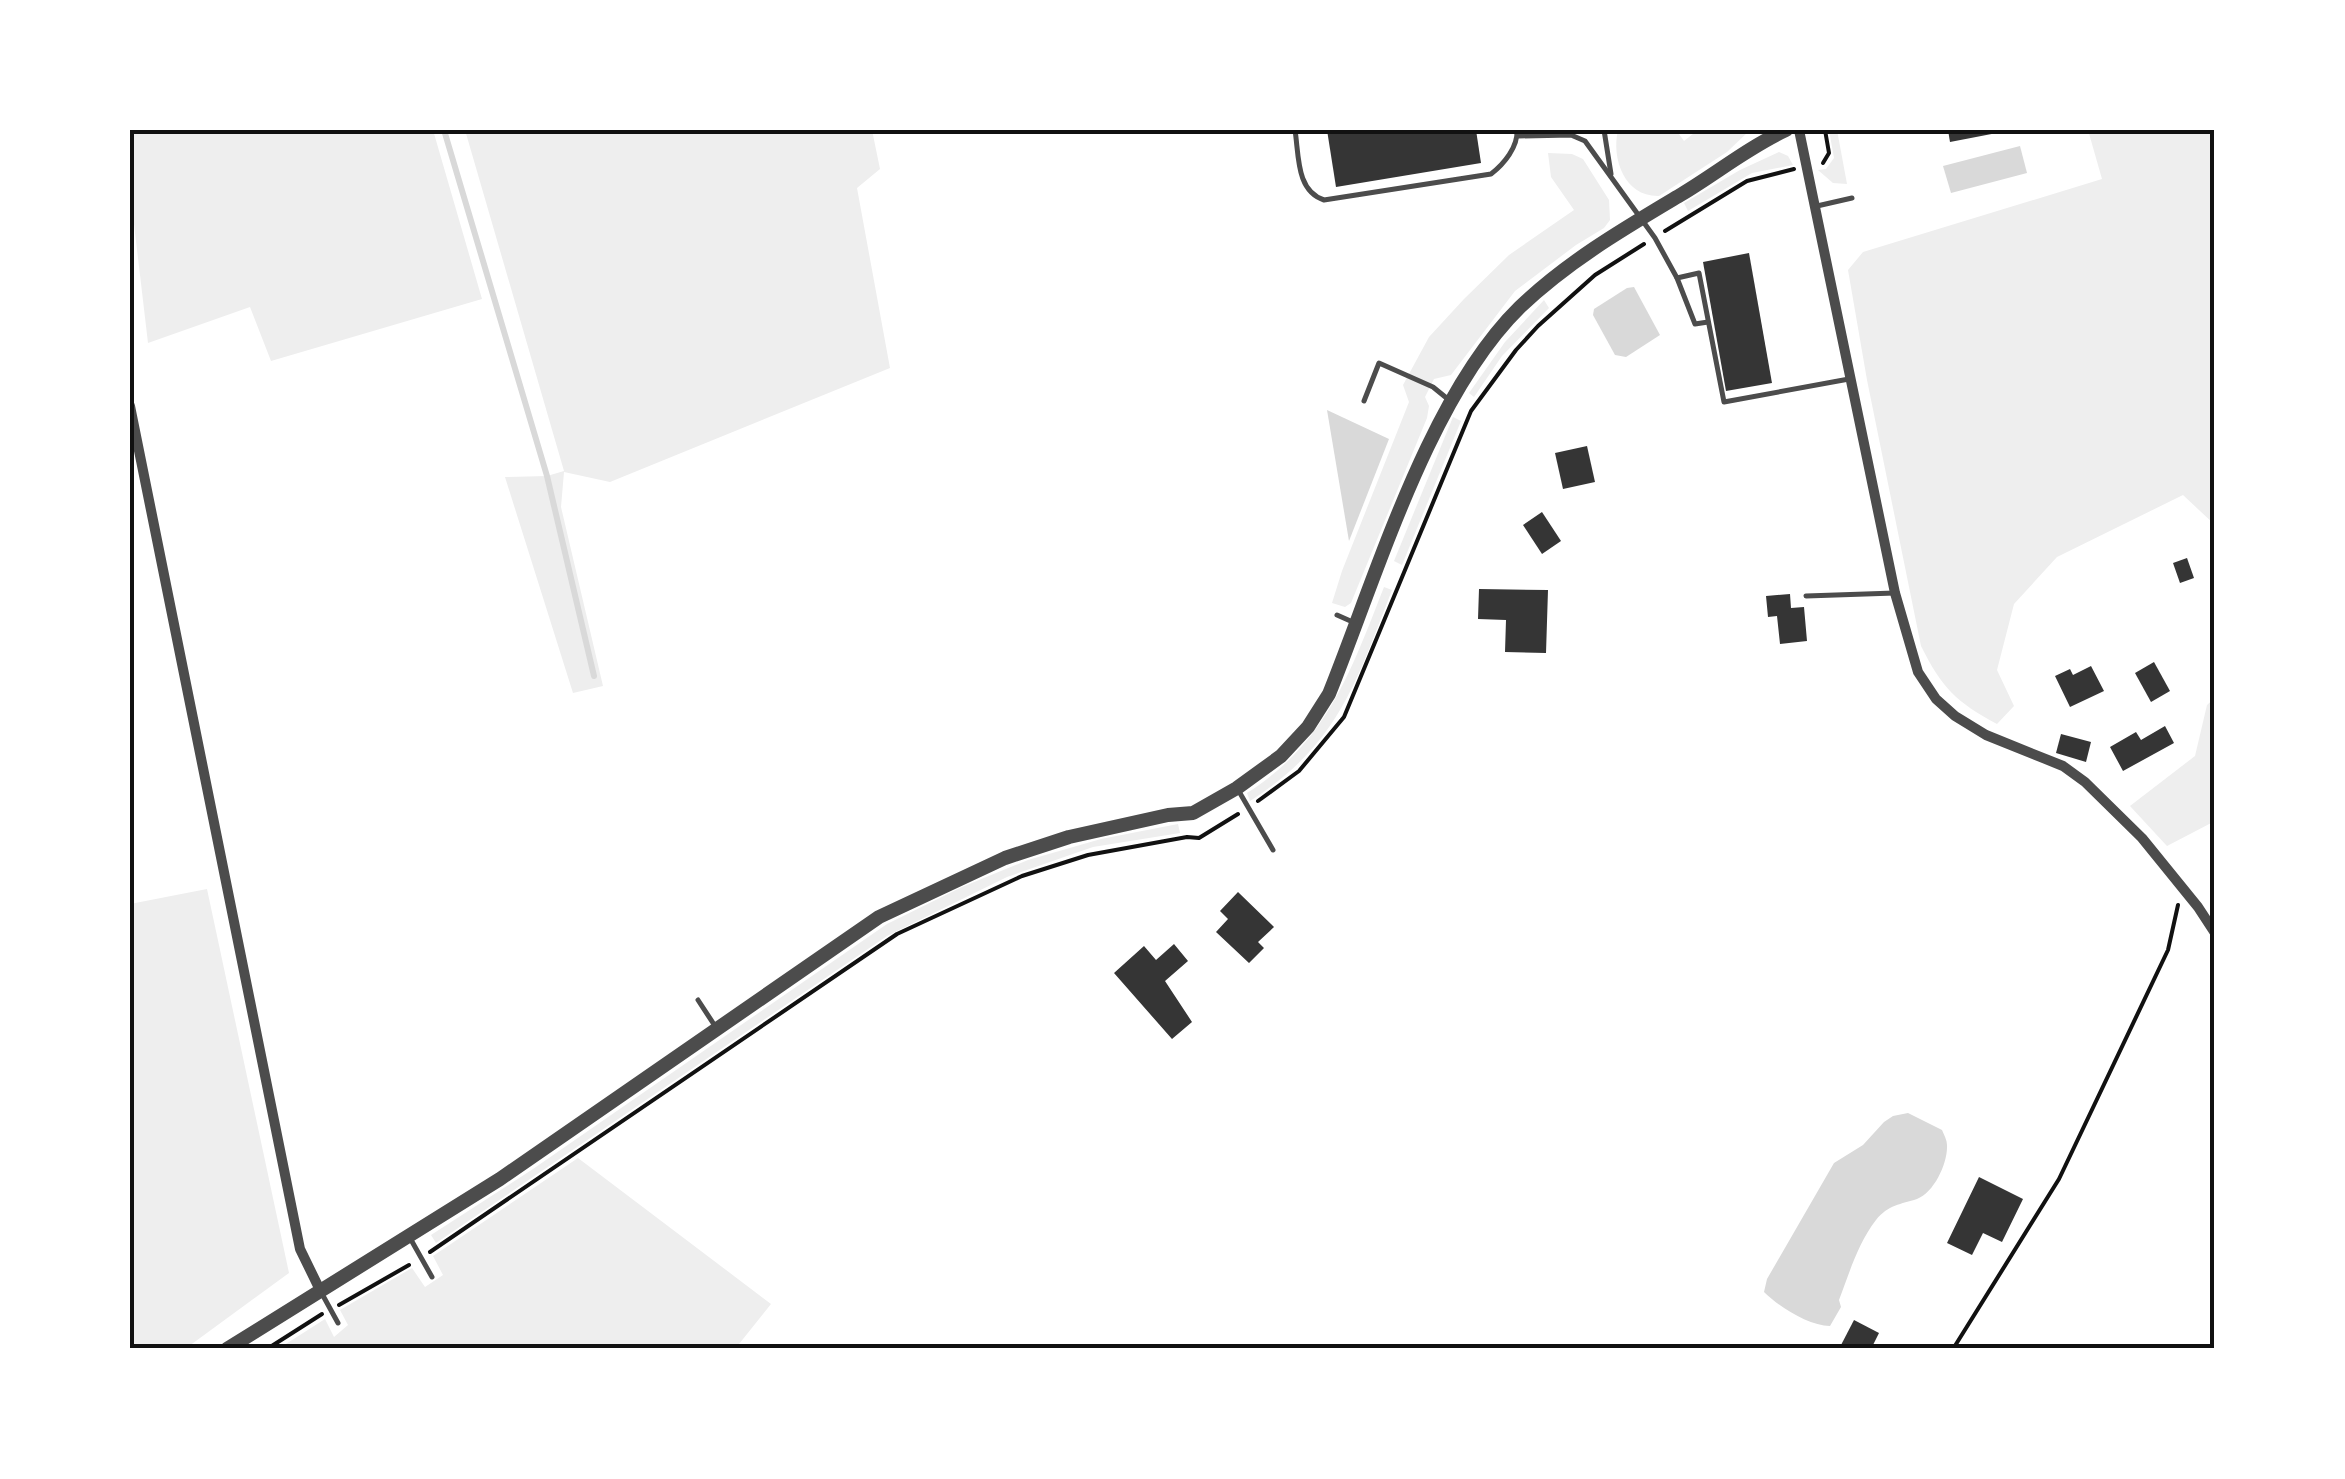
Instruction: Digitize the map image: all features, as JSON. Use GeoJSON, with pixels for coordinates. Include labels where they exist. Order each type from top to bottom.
{"type":"FeatureCollection","features":[{"type":"Feature","properties":{"kind":"street"},"geometry":{"type":"LineString","coordinates":[[227,1349],[410,1238],[880,917],[971,872],[1069,837],[1193,813],[1281,756],[1308,727],[1330,694],[1426,451],[1483,353],[1518,310],[1554,276],[1766,139],[1786,130]]}},
{"type":"Feature","properties":{"kind":"street"},"geometry":{"type":"LineString","coordinates":[[1799,130],[1895,593],[1918,672],[1936,700],[1986,735],[2063,766],[2085,782],[2142,838],[2215,933]]}},
{"type":"Feature","properties":{"kind":"street"},"geometry":{"type":"LineString","coordinates":[[130,406],[300,1249],[320,1290]]}},
{"type":"Feature","properties":{"kind":"lane"},"geometry":{"type":"LineString","coordinates":[[1295,130],[1304,185],[1312,196],[1324,200],[1491,174],[1502,166],[1518,133],[1571,135],[1585,141],[1654,238],[1677,278],[1695,324],[1708,322]]}},
{"type":"Feature","properties":{"kind":"lane"},"geometry":{"type":"LineString","coordinates":[[1604,130],[1612,176]]}},
{"type":"Feature","properties":{"kind":"lane"},"geometry":{"type":"LineString","coordinates":[[1814,207],[1852,198]]}},
{"type":"Feature","properties":{"kind":"lane"},"geometry":{"type":"LineString","coordinates":[[1677,278],[1699,273],[1724,402],[1852,378]]}},
{"type":"Feature","properties":{"kind":"lane"},"geometry":{"type":"LineString","coordinates":[[1364,401],[1379,363],[1433,387],[1452,402]]}},
{"type":"Feature","properties":{"kind":"lane"},"geometry":{"type":"LineString","coordinates":[[1806,596],[1895,593]]}},
{"type":"Feature","properties":{"kind":"lane"},"geometry":{"type":"LineString","coordinates":[[1337,615],[1357,624]]}},
{"type":"Feature","properties":{"kind":"lane"},"geometry":{"type":"LineString","coordinates":[[1237,788],[1273,850]]}},
{"type":"Feature","properties":{"kind":"lane"},"geometry":{"type":"LineString","coordinates":[[698,1000],[716,1028]]}},
{"type":"Feature","properties":{"kind":"lane"},"geometry":{"type":"LineString","coordinates":[[410,1238],[432,1277]]}},
{"type":"Feature","properties":{"kind":"lane"},"geometry":{"type":"LineString","coordinates":[[320,1290],[338,1323]]}},
{"type":"Feature","properties":{"kind":"path"},"geometry":{"type":"LineString","coordinates":[[1820,163],[1829,153],[1824,130]]}},
{"type":"Feature","properties":{"kind":"path"},"geometry":{"type":"LineString","coordinates":[[267,1349],[422,1257],[897,934],[1022,876],[1088,854],[1199,838],[1300,771],[1344,717],[1470,411],[1516,350],[1594,275],[1747,181],[1788,170]]}},
{"type":"Feature","properties":{"kind":"path"},"geometry":{"type":"LineString","coordinates":[[1953,1349],[2051,1194],[2124,1046],[2173,936],[2179,882]]}},
{"type":"Feature","properties":{"kind":"shaded area"},"geometry":{"type":"Polygon","coordinates":[[[130,130],[433,130],[482,299],[271,361],[250,307],[148,343],[130,190],[130,130]]]}},
{"type":"Feature","properties":{"kind":"shaded area"},"geometry":{"type":"Polygon","coordinates":[[[465,130],[872,130],[880,169],[857,188],[890,368],[610,482],[564,472],[561,507],[603,686],[573,693],[505,477],[547,476],[564,471],[465,130]]]}},
{"type":"Feature","properties":{"kind":"shaded area"},"geometry":{"type":"Polygon","coordinates":[[[1618,130],[1676,130],[1684,141],[1698,130],[1750,130],[1727,152],[1659,196],[1637,190],[1623,174],[1617,153],[1618,130]]]}},
{"type":"Feature","properties":{"kind":"shaded area"},"geometry":{"type":"Polygon","coordinates":[[[1829,130],[1837,130],[1847,184],[1833,183],[1818,170],[1826,169],[1834,158],[1829,130]]]}},
{"type":"Feature","properties":{"kind":"shaded area"},"geometry":{"type":"Polygon","coordinates":[[[2088,130],[2215,130],[2215,525],[2183,495],[2057,557],[2014,604],[1997,670],[2014,706],[1997,724],[1951,692],[1921,646],[1848,270],[1863,252],[2102,179],[2088,130]]]}},
{"type":"Feature","properties":{"kind":"shaded area"},"geometry":{"type":"Polygon","coordinates":[[[2020,146],[2027,173],[1951,193],[1943,166],[2020,146]]]}},
{"type":"Feature","properties":{"kind":"shaded area"},"geometry":{"type":"Polygon","coordinates":[[[1779,152],[1788,156],[1793,165],[1752,173],[1688,211],[1684,203],[1779,152]]]}},
{"type":"Feature","properties":{"kind":"shaded area"},"geometry":{"type":"Polygon","coordinates":[[[1548,153],[1572,154],[1583,159],[1609,200],[1610,220],[1515,291],[1451,375],[1434,379],[1425,397],[1429,406],[1427,418],[1351,603],[1345,607],[1332,603],[1409,402],[1403,385],[1429,337],[1509,255],[1574,210],[1551,177],[1548,153]]]}},
{"type":"Feature","properties":{"kind":"shaded area"},"geometry":{"type":"Polygon","coordinates":[[[1634,287],[1660,335],[1626,357],[1615,355],[1593,315],[1594,309],[1634,287]]]}},
{"type":"Feature","properties":{"kind":"shaded area"},"geometry":{"type":"Polygon","coordinates":[[[1544,300],[1549,308],[1502,356],[1474,397],[1469,393],[1505,342],[1544,300]]]}},
{"type":"Feature","properties":{"kind":"shaded area"},"geometry":{"type":"Polygon","coordinates":[[[1327,410],[1389,439],[1349,541],[1327,410]]]}},
{"type":"Feature","properties":{"kind":"shaded area"},"geometry":{"type":"Polygon","coordinates":[[[1453,417],[1461,421],[1402,565],[1394,561],[1453,417]]]}},
{"type":"Feature","properties":{"kind":"shaded area"},"geometry":{"type":"Polygon","coordinates":[[[1384,587],[1392,590],[1341,709],[1305,757],[1250,801],[1247,793],[1275,773],[1317,728],[1347,676],[1384,587]]]}},
{"type":"Feature","properties":{"kind":"shaded area"},"geometry":{"type":"Polygon","coordinates":[[[2215,698],[2215,821],[2167,846],[2130,806],[2195,756],[2207,705],[2215,698]]]}},
{"type":"Feature","properties":{"kind":"shaded area"},"geometry":{"type":"Polygon","coordinates":[[[1178,824],[1180,833],[1093,847],[1007,877],[887,936],[436,1243],[431,1235],[887,924],[1028,860],[1101,839],[1178,824]]]}},
{"type":"Feature","properties":{"kind":"shaded area"},"geometry":{"type":"Polygon","coordinates":[[[207,889],[289,1273],[185,1349],[130,1349],[130,904],[207,889]]]}},
{"type":"Feature","properties":{"kind":"shaded area"},"geometry":{"type":"Polygon","coordinates":[[[1908,1113],[1942,1130],[1947,1152],[1939,1176],[1923,1196],[1890,1208],[1876,1220],[1855,1259],[1839,1300],[1841,1307],[1830,1326],[1795,1315],[1764,1292],[1767,1279],[1834,1163],[1863,1145],[1884,1122],[1908,1113]]]}},
{"type":"Feature","properties":{"kind":"shaded area"},"geometry":{"type":"Polygon","coordinates":[[[578,1158],[771,1304],[735,1349],[278,1349],[325,1319],[334,1337],[348,1325],[340,1310],[412,1268],[425,1287],[443,1275],[433,1256],[578,1158]]]}},
{"type":"Feature","properties":{"kind":"building"},"geometry":{"type":"Polygon","coordinates":[[[1327,130],[1476,130],[1481,163],[1336,187],[1327,130]]]}},
{"type":"Feature","properties":{"kind":"building"},"geometry":{"type":"Polygon","coordinates":[[[1948,130],[2001,130],[2002,132],[1950,142],[1948,130]]]}},
{"type":"Feature","properties":{"kind":"building"},"geometry":{"type":"Polygon","coordinates":[[[1749,253],[1772,383],[1726,391],[1703,262],[1749,253]]]}},
{"type":"Feature","properties":{"kind":"building"},"geometry":{"type":"Polygon","coordinates":[[[1587,446],[1595,482],[1563,489],[1555,453],[1587,446]]]}},
{"type":"Feature","properties":{"kind":"building"},"geometry":{"type":"Polygon","coordinates":[[[1542,512],[1561,541],[1542,554],[1523,525],[1542,512]]]}},
{"type":"Feature","properties":{"kind":"building"},"geometry":{"type":"Polygon","coordinates":[[[2187,558],[2194,578],[2180,583],[2173,563],[2187,558]]]}},
{"type":"Feature","properties":{"kind":"building"},"geometry":{"type":"Polygon","coordinates":[[[1479,589],[1548,590],[1546,653],[1505,652],[1506,620],[1478,619],[1479,589]]]}},
{"type":"Feature","properties":{"kind":"building"},"geometry":{"type":"Polygon","coordinates":[[[1790,594],[1791,608],[1804,607],[1807,641],[1780,644],[1777,616],[1768,617],[1766,596],[1790,594]]]}},
{"type":"Feature","properties":{"kind":"building"},"geometry":{"type":"Polygon","coordinates":[[[2154,662],[2170,691],[2151,702],[2135,673],[2154,662]]]}},
{"type":"Feature","properties":{"kind":"building"},"geometry":{"type":"Polygon","coordinates":[[[2091,666],[2104,691],[2070,707],[2055,676],[2070,669],[2073,675],[2091,666]]]}},
{"type":"Feature","properties":{"kind":"building"},"geometry":{"type":"Polygon","coordinates":[[[2165,726],[2174,743],[2123,771],[2110,747],[2136,732],[2141,740],[2165,726]]]}},
{"type":"Feature","properties":{"kind":"building"},"geometry":{"type":"Polygon","coordinates":[[[2061,734],[2091,742],[2086,762],[2056,753],[2061,734]]]}},
{"type":"Feature","properties":{"kind":"building"},"geometry":{"type":"Polygon","coordinates":[[[1238,892],[1274,927],[1258,942],[1264,948],[1249,963],[1216,932],[1228,919],[1220,911],[1238,892]]]}},
{"type":"Feature","properties":{"kind":"building"},"geometry":{"type":"Polygon","coordinates":[[[1174,944],[1188,961],[1165,981],[1192,1022],[1172,1039],[1114,973],[1144,946],[1156,960],[1174,944]]]}},
{"type":"Feature","properties":{"kind":"building"},"geometry":{"type":"Polygon","coordinates":[[[1979,1177],[2023,1199],[2002,1242],[1983,1233],[1972,1255],[1947,1243],[1979,1177]]]}},
{"type":"Feature","properties":{"kind":"building"},"geometry":{"type":"Polygon","coordinates":[[[1854,1320],[1879,1333],[1871,1349],[1840,1347],[1854,1320]]]}},
{"type":"Feature","properties":{"kind":"waterway"},"geometry":{"type":"LineString","coordinates":[[444,130],[547,476],[594,676]]}}]}
